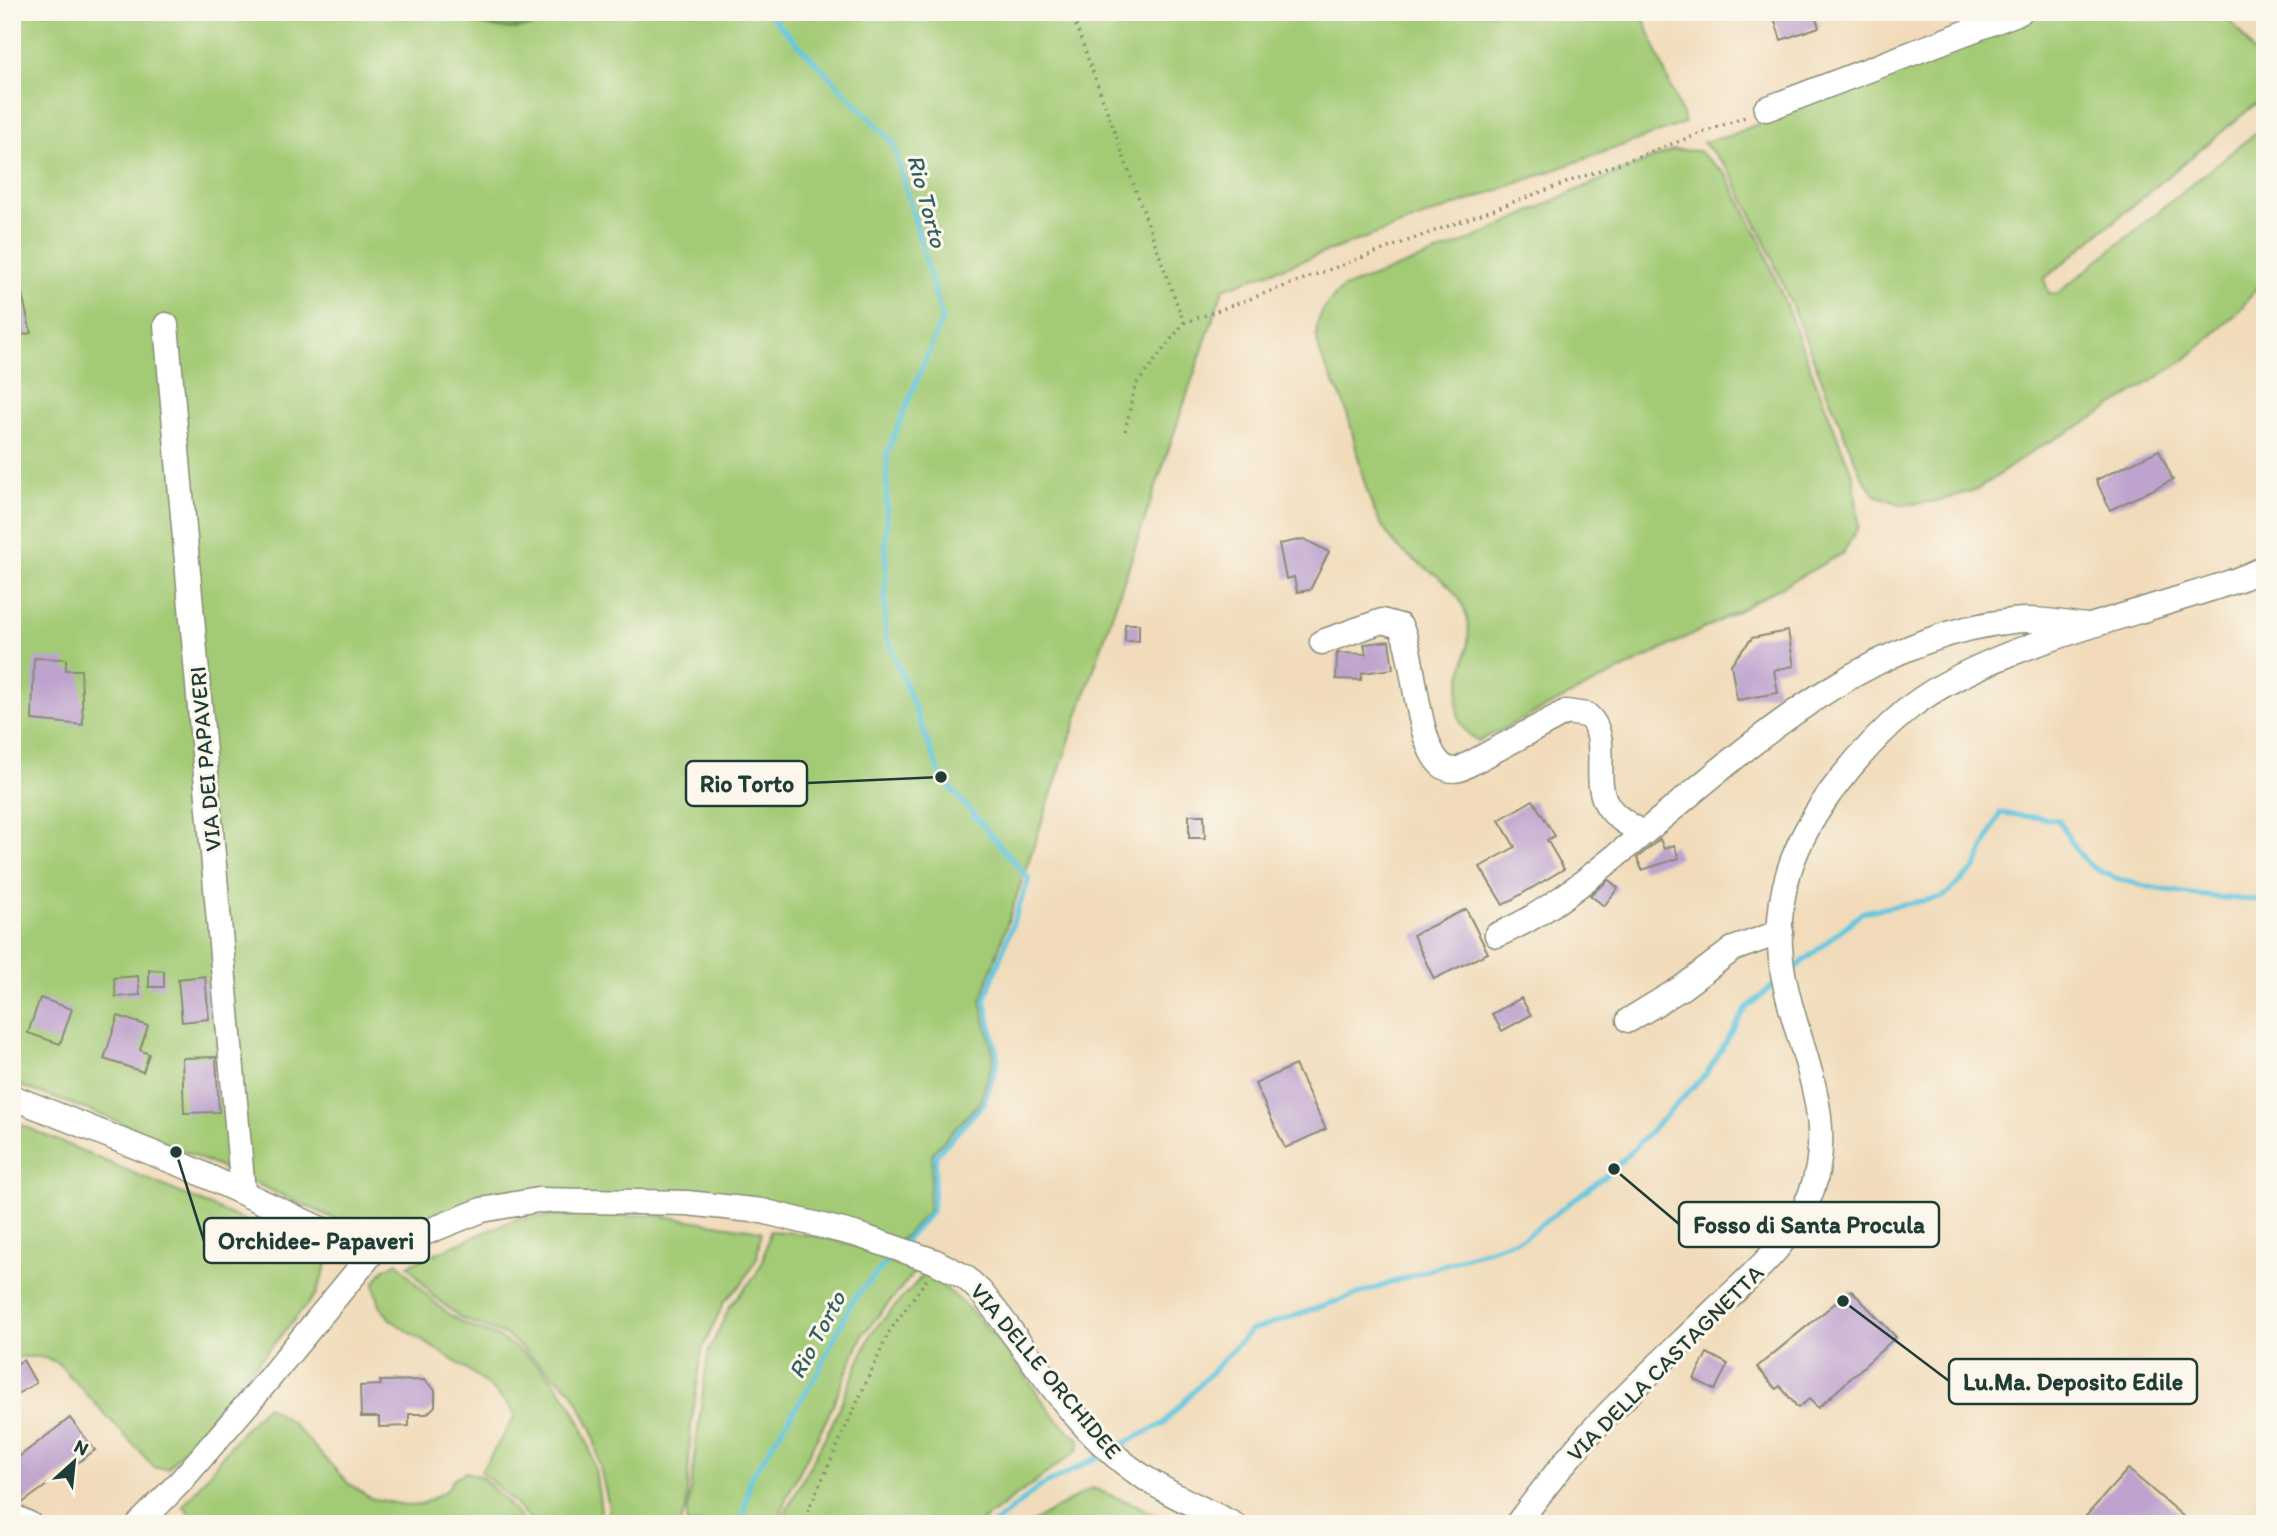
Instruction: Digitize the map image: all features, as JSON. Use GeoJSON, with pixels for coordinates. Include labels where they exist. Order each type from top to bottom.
{"type":"FeatureCollection","features":[{"type":"Feature","properties":{"kind":"street"},"geometry":{"type":"LineString","coordinates":[[1766,110],[2020,12]]}},
{"type":"Feature","properties":{"kind":"street","name":"VIA DEI PAPAVERI"},"geometry":{"type":"LineString","coordinates":[[166,326],[243,1192]]}},
{"type":"Feature","properties":{"kind":"street","name":"VIA DELLA CASTAGNETTA"},"geometry":{"type":"LineString","coordinates":[[1517,1524],[1599,1423],[1770,1258],[1799,1219],[1814,1183],[1820,1129],[1812,1074],[1781,958],[1783,884],[1799,841],[1850,766],[1911,706],[1973,671],[2091,626],[2233,581],[2265,568]]}},
{"type":"Feature","properties":{"kind":"street"},"geometry":{"type":"LineString","coordinates":[[1497,935],[1550,908],[1707,778],[1803,707],[1912,646],[1957,630],[2013,620],[2091,626]]}},
{"type":"Feature","properties":{"kind":"street"},"geometry":{"type":"LineString","coordinates":[[1322,642],[1382,621],[1400,625],[1410,648],[1426,742],[1437,761],[1449,770],[1461,769],[1481,755],[1566,712],[1587,715],[1599,733],[1605,799],[1620,818],[1643,833]]}},
{"type":"Feature","properties":{"kind":"street"},"geometry":{"type":"LineString","coordinates":[[1629,1020],[1683,987],[1733,949],[1781,932]]}},
{"type":"Feature","properties":{"kind":"street","name":"VIA DELLE ORCHIDEE"},"geometry":{"type":"LineString","coordinates":[[12,1097],[243,1192],[342,1240],[377,1247],[399,1243],[462,1217],[499,1206],[567,1199],[668,1202],[750,1209],[820,1224],[923,1257],[965,1277],[980,1291],[1060,1395],[1101,1442],[1139,1475],[1233,1524]]}},
{"type":"Feature","properties":{"kind":"street"},"geometry":{"type":"LineString","coordinates":[[139,1524],[180,1482],[257,1394],[377,1247]]}},
{"type":"Feature","properties":{"kind":"street"},"geometry":{"type":"LineString","coordinates":[[12,1516],[29,1524]]}},
{"type":"Feature","properties":{"kind":"path"},"geometry":{"type":"LineString","coordinates":[[1071,12],[1184,323]]}},
{"type":"Feature","properties":{"kind":"path"},"geometry":{"type":"LineString","coordinates":[[1125,431],[1135,386],[1184,323],[1766,110]]}},
{"type":"Feature","properties":{"kind":"path"},"geometry":{"type":"LineString","coordinates":[[802,1524],[889,1332],[914,1301],[932,1270],[923,1257]]}},
{"type":"Feature","properties":{"kind":"green space"},"geometry":{"type":"Polygon","coordinates":[[[12,12],[1641,12],[1685,123],[1223,289],[981,1001],[994,1058],[980,1102],[933,1152],[928,1212],[898,1243],[795,1211],[478,1200],[391,1233],[372,1234],[105,1116],[12,1083],[12,12]]]}},
{"type":"Feature","properties":{"kind":"green space"},"geometry":{"type":"Polygon","coordinates":[[[457,12],[579,12],[547,23],[505,28],[475,23],[459,16],[457,12]]]}},
{"type":"Feature","properties":{"kind":"green space"},"geometry":{"type":"Polygon","coordinates":[[[2043,12],[2222,12],[2252,50],[2262,72],[2265,96],[2044,279],[2049,293],[2057,294],[2265,125],[2265,278],[2237,313],[2185,360],[2082,425],[2036,449],[1978,489],[1938,501],[1903,505],[1875,495],[1861,475],[1766,243],[1730,171],[1703,142],[1729,136],[1887,70],[2043,12]]]}},
{"type":"Feature","properties":{"kind":"green space"},"geometry":{"type":"Polygon","coordinates":[[[1673,150],[1698,151],[1726,174],[1761,242],[1854,479],[1859,526],[1843,553],[1723,619],[1479,741],[1465,729],[1458,715],[1458,698],[1468,641],[1468,622],[1462,604],[1448,585],[1396,545],[1376,514],[1363,478],[1345,406],[1318,347],[1320,316],[1343,288],[1466,242],[1577,190],[1673,150]]]}},
{"type":"Feature","properties":{"kind":"green space"},"geometry":{"type":"Polygon","coordinates":[[[12,1121],[257,1226],[315,1253],[327,1264],[316,1294],[168,1468],[155,1468],[57,1362],[41,1357],[12,1357],[12,1121]]]}},
{"type":"Feature","properties":{"kind":"green space"},"geometry":{"type":"Polygon","coordinates":[[[580,1214],[663,1216],[761,1231],[757,1258],[743,1282],[724,1302],[702,1350],[691,1426],[686,1510],[679,1524],[607,1524],[609,1508],[592,1429],[572,1391],[507,1336],[461,1318],[431,1294],[408,1265],[516,1219],[580,1214]]]}},
{"type":"Feature","properties":{"kind":"green space"},"geometry":{"type":"Polygon","coordinates":[[[770,1231],[828,1238],[879,1254],[916,1270],[863,1334],[827,1418],[786,1498],[778,1524],[686,1524],[708,1353],[730,1306],[755,1276],[763,1261],[770,1231]]]}},
{"type":"Feature","properties":{"kind":"green space"},"geometry":{"type":"Polygon","coordinates":[[[398,1262],[421,1290],[439,1306],[458,1320],[499,1338],[523,1353],[566,1397],[576,1414],[591,1453],[600,1500],[601,1524],[530,1524],[530,1519],[481,1471],[516,1415],[489,1386],[390,1319],[380,1306],[374,1284],[383,1270],[398,1262]]]}},
{"type":"Feature","properties":{"kind":"green space"},"geometry":{"type":"Polygon","coordinates":[[[925,1273],[965,1305],[988,1329],[1054,1415],[1079,1439],[1078,1450],[978,1524],[783,1524],[785,1513],[832,1424],[872,1332],[925,1273]]]}},
{"type":"Feature","properties":{"kind":"green space"},"geometry":{"type":"Polygon","coordinates":[[[267,1406],[292,1423],[348,1483],[370,1498],[410,1506],[420,1505],[446,1491],[454,1478],[466,1472],[482,1477],[522,1519],[521,1524],[199,1524],[183,1506],[234,1442],[267,1406]]]}},
{"type":"Feature","properties":{"kind":"green space"},"geometry":{"type":"Polygon","coordinates":[[[1092,1488],[1136,1505],[1173,1524],[1029,1524],[1092,1488]]]}},
{"type":"Feature","properties":{"kind":"building"},"geometry":{"type":"Polygon","coordinates":[[[1772,12],[1814,12],[1819,27],[1781,40],[1772,12]]]}},
{"type":"Feature","properties":{"kind":"building"},"geometry":{"type":"Polygon","coordinates":[[[12,277],[18,277],[31,333],[12,337],[12,277]]]}},
{"type":"Feature","properties":{"kind":"building"},"geometry":{"type":"Polygon","coordinates":[[[2159,450],[2173,480],[2110,510],[2096,480],[2159,450]]]}},
{"type":"Feature","properties":{"kind":"building"},"geometry":{"type":"Polygon","coordinates":[[[1304,539],[1329,552],[1310,590],[1297,592],[1294,577],[1286,579],[1279,544],[1304,539]]]}},
{"type":"Feature","properties":{"kind":"building"},"geometry":{"type":"Polygon","coordinates":[[[1125,624],[1139,624],[1139,641],[1125,641],[1125,624]]]}},
{"type":"Feature","properties":{"kind":"building"},"geometry":{"type":"Polygon","coordinates":[[[1788,631],[1794,666],[1774,670],[1778,693],[1737,700],[1731,664],[1752,638],[1788,631]]]}},
{"type":"Feature","properties":{"kind":"building"},"geometry":{"type":"Polygon","coordinates":[[[1389,641],[1393,669],[1362,673],[1361,680],[1336,679],[1337,653],[1366,654],[1364,644],[1389,641]]]}},
{"type":"Feature","properties":{"kind":"building"},"geometry":{"type":"Polygon","coordinates":[[[34,658],[66,659],[66,670],[81,670],[83,725],[32,720],[34,658]]]}},
{"type":"Feature","properties":{"kind":"building"},"geometry":{"type":"Polygon","coordinates":[[[1533,800],[1555,836],[1547,840],[1564,869],[1503,905],[1480,867],[1515,847],[1499,820],[1533,800]]]}},
{"type":"Feature","properties":{"kind":"building"},"geometry":{"type":"Polygon","coordinates":[[[1189,815],[1204,815],[1205,838],[1189,838],[1189,815]]]}},
{"type":"Feature","properties":{"kind":"building"},"geometry":{"type":"Polygon","coordinates":[[[1660,839],[1664,849],[1674,845],[1679,858],[1642,870],[1637,858],[1660,839]]]}},
{"type":"Feature","properties":{"kind":"building"},"geometry":{"type":"Polygon","coordinates":[[[1609,880],[1618,888],[1604,906],[1590,895],[1609,880]]]}},
{"type":"Feature","properties":{"kind":"building"},"geometry":{"type":"Polygon","coordinates":[[[1466,909],[1488,953],[1434,979],[1413,935],[1466,909]]]}},
{"type":"Feature","properties":{"kind":"building"},"geometry":{"type":"Polygon","coordinates":[[[149,970],[164,971],[164,987],[149,987],[149,970]]]}},
{"type":"Feature","properties":{"kind":"building"},"geometry":{"type":"Polygon","coordinates":[[[138,976],[140,995],[116,997],[114,978],[138,976]]]}},
{"type":"Feature","properties":{"kind":"building"},"geometry":{"type":"Polygon","coordinates":[[[205,976],[209,1019],[182,1022],[178,979],[205,976]]]}},
{"type":"Feature","properties":{"kind":"building"},"geometry":{"type":"Polygon","coordinates":[[[40,998],[72,1009],[60,1044],[28,1033],[40,998]]]}},
{"type":"Feature","properties":{"kind":"building"},"geometry":{"type":"Polygon","coordinates":[[[1521,998],[1531,1015],[1502,1031],[1492,1014],[1521,998]]]}},
{"type":"Feature","properties":{"kind":"building"},"geometry":{"type":"Polygon","coordinates":[[[118,1016],[148,1026],[140,1050],[149,1054],[143,1072],[104,1059],[118,1016]]]}},
{"type":"Feature","properties":{"kind":"building"},"geometry":{"type":"Polygon","coordinates":[[[216,1057],[219,1112],[184,1113],[182,1058],[216,1057]]]}},
{"type":"Feature","properties":{"kind":"building"},"geometry":{"type":"Polygon","coordinates":[[[1295,1065],[1326,1129],[1285,1148],[1255,1084],[1295,1065]]]}},
{"type":"Feature","properties":{"kind":"building"},"geometry":{"type":"Polygon","coordinates":[[[1851,1290],[1896,1337],[1818,1408],[1809,1399],[1798,1408],[1780,1386],[1776,1389],[1757,1367],[1851,1290]]]}},
{"type":"Feature","properties":{"kind":"building"},"geometry":{"type":"Polygon","coordinates":[[[1707,1353],[1728,1364],[1715,1390],[1694,1379],[1707,1353]]]}},
{"type":"Feature","properties":{"kind":"building"},"geometry":{"type":"Polygon","coordinates":[[[23,1360],[36,1383],[12,1397],[12,1367],[23,1360]]]}},
{"type":"Feature","properties":{"kind":"building"},"geometry":{"type":"Polygon","coordinates":[[[424,1380],[435,1390],[435,1406],[427,1414],[409,1414],[409,1426],[379,1427],[379,1417],[361,1417],[360,1386],[381,1385],[380,1381],[424,1380]]]}},
{"type":"Feature","properties":{"kind":"building"},"geometry":{"type":"Polygon","coordinates":[[[70,1418],[95,1450],[21,1504],[12,1493],[12,1462],[70,1418]]]}},
{"type":"Feature","properties":{"kind":"building"},"geometry":{"type":"Polygon","coordinates":[[[2128,1469],[2192,1524],[2094,1524],[2086,1516],[2128,1469]]]}},
{"type":"Feature","properties":{"kind":"waterway","name":"Rio Torto"},"geometry":{"type":"LineString","coordinates":[[767,12],[893,142],[942,319],[887,453],[885,632],[941,777],[1029,879],[985,1000],[998,1059],[984,1103],[936,1155],[932,1211],[903,1243]]}},
{"type":"Feature","properties":{"kind":"waterway"},"geometry":{"type":"LineString","coordinates":[[1789,973],[1863,912],[1943,897],[1975,868],[2000,813],[2058,820],[2085,861],[2125,881],[2174,892],[2265,900]]}},
{"type":"Feature","properties":{"kind":"waterway"},"geometry":{"type":"LineString","coordinates":[[1117,1447],[1163,1424],[1250,1331],[1525,1237],[1614,1169],[1707,1073],[1746,1009],[1776,983]]}},
{"type":"Feature","properties":{"kind":"waterway","name":"Rio Torto"},"geometry":{"type":"LineString","coordinates":[[742,1524],[750,1479],[816,1376],[852,1301],[892,1256]]}},
{"type":"Feature","properties":{"kind":"waterway"},"geometry":{"type":"LineString","coordinates":[[994,1524],[1038,1488],[1102,1455]]}},
{"type":"Feature","properties":{"kind":"place","name":"Rio Torto"},"geometry":{"type":"Point","coordinates":[941,777]}},
{"type":"Feature","properties":{"kind":"place","name":"Orchidee- Papaveri"},"geometry":{"type":"Point","coordinates":[176,1152]}},
{"type":"Feature","properties":{"kind":"place","name":"Fosso di Santa Procula"},"geometry":{"type":"Point","coordinates":[1614,1169]}},
{"type":"Feature","properties":{"kind":"place","name":"Lu.Ma. Deposito Edile"},"geometry":{"type":"Point","coordinates":[1843,1301]}}]}
